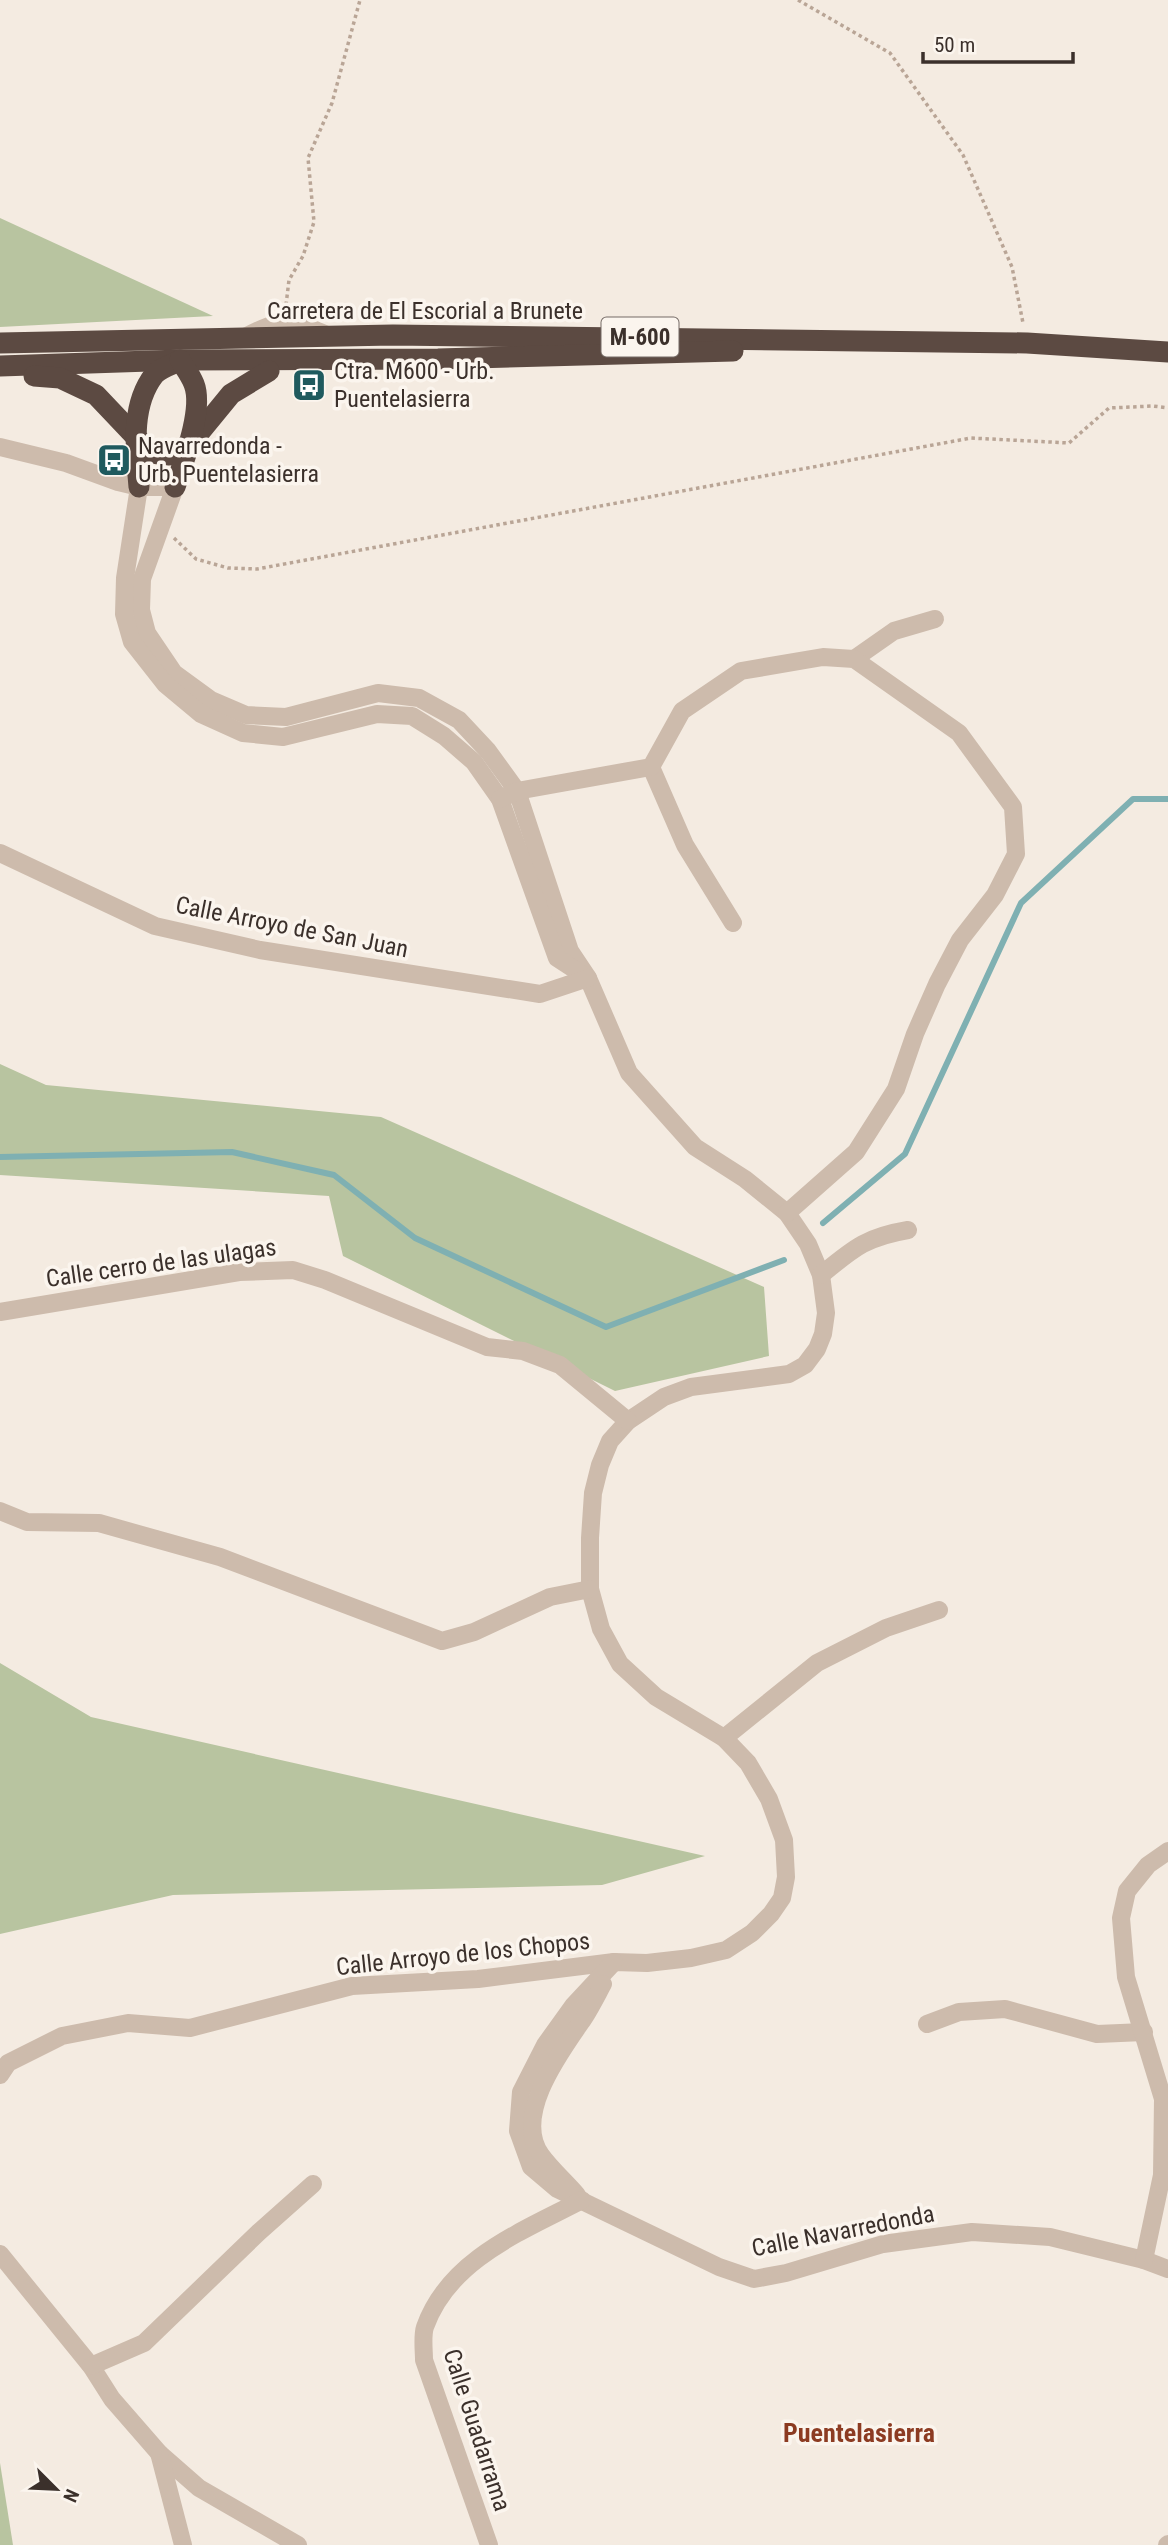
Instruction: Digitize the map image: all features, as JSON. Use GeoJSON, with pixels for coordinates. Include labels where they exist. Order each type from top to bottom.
{"type":"FeatureCollection","features":[{"type":"Feature","properties":{"kind":"highway","name":"Carretera de El Escorial a Brunete"},"geometry":{"type":"LineString","coordinates":[[0,343],[393,335],[887,341]]}},
{"type":"Feature","properties":{"kind":"highway"},"geometry":{"type":"LineString","coordinates":[[139,487],[135,437],[141,401],[155,373],[195,350],[354,346],[384,343],[393,335]]}},
{"type":"Feature","properties":{"kind":"highway"},"geometry":{"type":"LineString","coordinates":[[67,341],[99,351],[163,349],[200,369],[368,369],[438,359]]}},
{"type":"Feature","properties":{"kind":"highway","name":"M-600"},"geometry":{"type":"LineString","coordinates":[[887,341],[1027,343],[1168,352]]}},
{"type":"Feature","properties":{"kind":"highway","name":"Carretera de El Escorial a Brunete"},"geometry":{"type":"LineString","coordinates":[[0,366],[180,360],[438,359],[690,353],[887,341]]}},
{"type":"Feature","properties":{"kind":"highway"},"geometry":{"type":"LineString","coordinates":[[175,487],[190,444],[194,420],[195,387],[180,360]]}},
{"type":"Feature","properties":{"kind":"highway"},"geometry":{"type":"LineString","coordinates":[[0,375],[60,378],[96,395],[151,453],[169,455],[190,444],[232,394],[269,371]]}},
{"type":"Feature","properties":{"kind":"street"},"geometry":{"type":"LineString","coordinates":[[244,338],[265,326],[287,323],[300,323],[330,337]]}},
{"type":"Feature","properties":{"kind":"street"},"geometry":{"type":"LineString","coordinates":[[0,447],[66,463],[139,487],[175,487],[142,579],[141,610],[147,633],[174,673],[211,700],[246,715],[286,717],[378,693],[419,698],[458,720],[488,751],[517,791],[570,951],[588,978],[629,1073],[695,1147],[745,1179],[787,1213],[808,1244],[821,1275],[826,1313],[823,1334],[806,1365],[789,1374],[691,1387],[664,1397],[628,1420],[610,1441],[600,1465],[593,1493],[590,1589],[601,1629],[620,1664],[656,1697],[724,1738],[748,1763],[773,1810],[784,1840],[786,1877],[782,1898],[771,1914],[752,1933],[726,1950],[691,1958],[647,1963],[614,1962]]}},
{"type":"Feature","properties":{"kind":"street"},"geometry":{"type":"LineString","coordinates":[[139,487],[125,578],[124,614],[132,642],[165,684],[201,714],[243,733],[283,737],[377,714],[412,716],[444,736],[474,762],[500,799],[557,958],[588,978]]}},
{"type":"Feature","properties":{"kind":"street"},"geometry":{"type":"LineString","coordinates":[[855,659],[894,631],[935,620]]}},
{"type":"Feature","properties":{"kind":"street"},"geometry":{"type":"LineString","coordinates":[[651,766],[682,711],[741,671],[822,657],[855,659],[959,733],[1013,807],[1016,854],[995,895],[960,940],[915,1034],[896,1089],[856,1152],[787,1213]]}},
{"type":"Feature","properties":{"kind":"street"},"geometry":{"type":"LineString","coordinates":[[500,799],[517,791],[651,766]]}},
{"type":"Feature","properties":{"kind":"street"},"geometry":{"type":"LineString","coordinates":[[651,766],[685,845],[733,923]]}},
{"type":"Feature","properties":{"kind":"street","name":"Calle Arroyo de San Juan"},"geometry":{"type":"LineString","coordinates":[[0,853],[155,926],[260,950],[540,994],[588,978]]}},
{"type":"Feature","properties":{"kind":"street"},"geometry":{"type":"LineString","coordinates":[[821,1275],[852,1249],[879,1235],[908,1230]]}},
{"type":"Feature","properties":{"kind":"street","name":"Calle cerro de las ulagas"},"geometry":{"type":"LineString","coordinates":[[0,1312],[239,1272],[293,1269],[487,1347],[523,1351],[560,1365],[628,1420]]}},
{"type":"Feature","properties":{"kind":"street"},"geometry":{"type":"LineString","coordinates":[[0,1511],[27,1522],[99,1523],[220,1557],[442,1641],[474,1632],[550,1597],[590,1589]]}},
{"type":"Feature","properties":{"kind":"street"},"geometry":{"type":"LineString","coordinates":[[724,1738],[817,1663],[886,1628],[939,1611]]}},
{"type":"Feature","properties":{"kind":"street"},"geometry":{"type":"LineString","coordinates":[[1144,2260],[1162,2175],[1163,2099],[1126,1978],[1121,1918],[1127,1891],[1148,1865],[1168,1851]]}},
{"type":"Feature","properties":{"kind":"street","name":"Calle Arroyo de los Chopos"},"geometry":{"type":"LineString","coordinates":[[0,2075],[8,2063],[62,2036],[128,2023],[190,2028],[352,1986],[478,1979],[614,1962]]}},
{"type":"Feature","properties":{"kind":"street","name":"Calle Navarredonda"},"geometry":{"type":"LineString","coordinates":[[614,1962],[573,2006],[545,2045],[521,2092],[518,2131],[531,2167],[557,2189],[719,2266],[754,2278],[786,2273],[883,2244],[972,2232],[1050,2237],[1144,2260],[1168,2269]]}},
{"type":"Feature","properties":{"kind":"street"},"geometry":{"type":"LineString","coordinates":[[927,2024],[959,2012],[1005,2009],[1097,2034],[1144,2032]]}},
{"type":"Feature","properties":{"kind":"street"},"geometry":{"type":"LineString","coordinates":[[90,2366],[144,2343],[258,2232],[313,2184]]}},
{"type":"Feature","properties":{"kind":"street","name":"Calle Guadarrama"},"geometry":{"type":"LineString","coordinates":[[489,2545],[424,2360],[424,2330],[439,2300],[465,2268],[504,2241],[582,2200]]}},
{"type":"Feature","properties":{"kind":"street"},"geometry":{"type":"LineString","coordinates":[[0,2254],[90,2366],[112,2399],[159,2453],[199,2488],[298,2545]]}},
{"type":"Feature","properties":{"kind":"street"},"geometry":{"type":"LineString","coordinates":[[159,2453],[183,2545]]}},
{"type":"Feature","properties":{"kind":"path"},"geometry":{"type":"LineString","coordinates":[[287,323],[289,280],[303,256],[314,222],[307,158],[332,103],[360,0]]}},
{"type":"Feature","properties":{"kind":"path"},"geometry":{"type":"LineString","coordinates":[[798,0],[890,53],[963,155],[1012,268],[1027,343]]}},
{"type":"Feature","properties":{"kind":"path"},"geometry":{"type":"LineString","coordinates":[[160,525],[196,559],[228,568],[257,569],[971,438],[1069,443],[1109,408],[1168,408]]}},
{"type":"Feature","properties":{"kind":"green space"},"geometry":{"type":"Polygon","coordinates":[[[0,218],[213,316],[0,327],[0,218]]]}},
{"type":"Feature","properties":{"kind":"green space"},"geometry":{"type":"Polygon","coordinates":[[[0,1064],[46,1085],[381,1117],[764,1287],[769,1356],[615,1391],[343,1256],[329,1196],[0,1175],[0,1064]]]}},
{"type":"Feature","properties":{"kind":"green space"},"geometry":{"type":"Polygon","coordinates":[[[0,1663],[91,1717],[705,1856],[602,1885],[173,1895],[0,1934],[0,1663]]]}},
{"type":"Feature","properties":{"kind":"green space"},"geometry":{"type":"Polygon","coordinates":[[[0,2463],[13,2545],[0,2545],[0,2463]]]}},
{"type":"Feature","properties":{"kind":"waterway"},"geometry":{"type":"LineString","coordinates":[[823,1223],[905,1154],[1021,903],[1133,799],[1168,799]]}},
{"type":"Feature","properties":{"kind":"waterway"},"geometry":{"type":"LineString","coordinates":[[0,1157],[232,1152],[334,1175],[415,1238],[606,1327],[784,1260]]}},
{"type":"Feature","properties":{"kind":"place","name":"Ctra. M600 - Urb. Puentelasierra"},"geometry":{"type":"Point","coordinates":[309,385]}},
{"type":"Feature","properties":{"kind":"place","name":"Navarredonda - Urb. Puentelasierra"},"geometry":{"type":"Point","coordinates":[114,460]}},
{"type":"Feature","properties":{"kind":"district","name":"Puentelasierra"},"geometry":{"type":"Point","coordinates":[859,2433]}}]}
